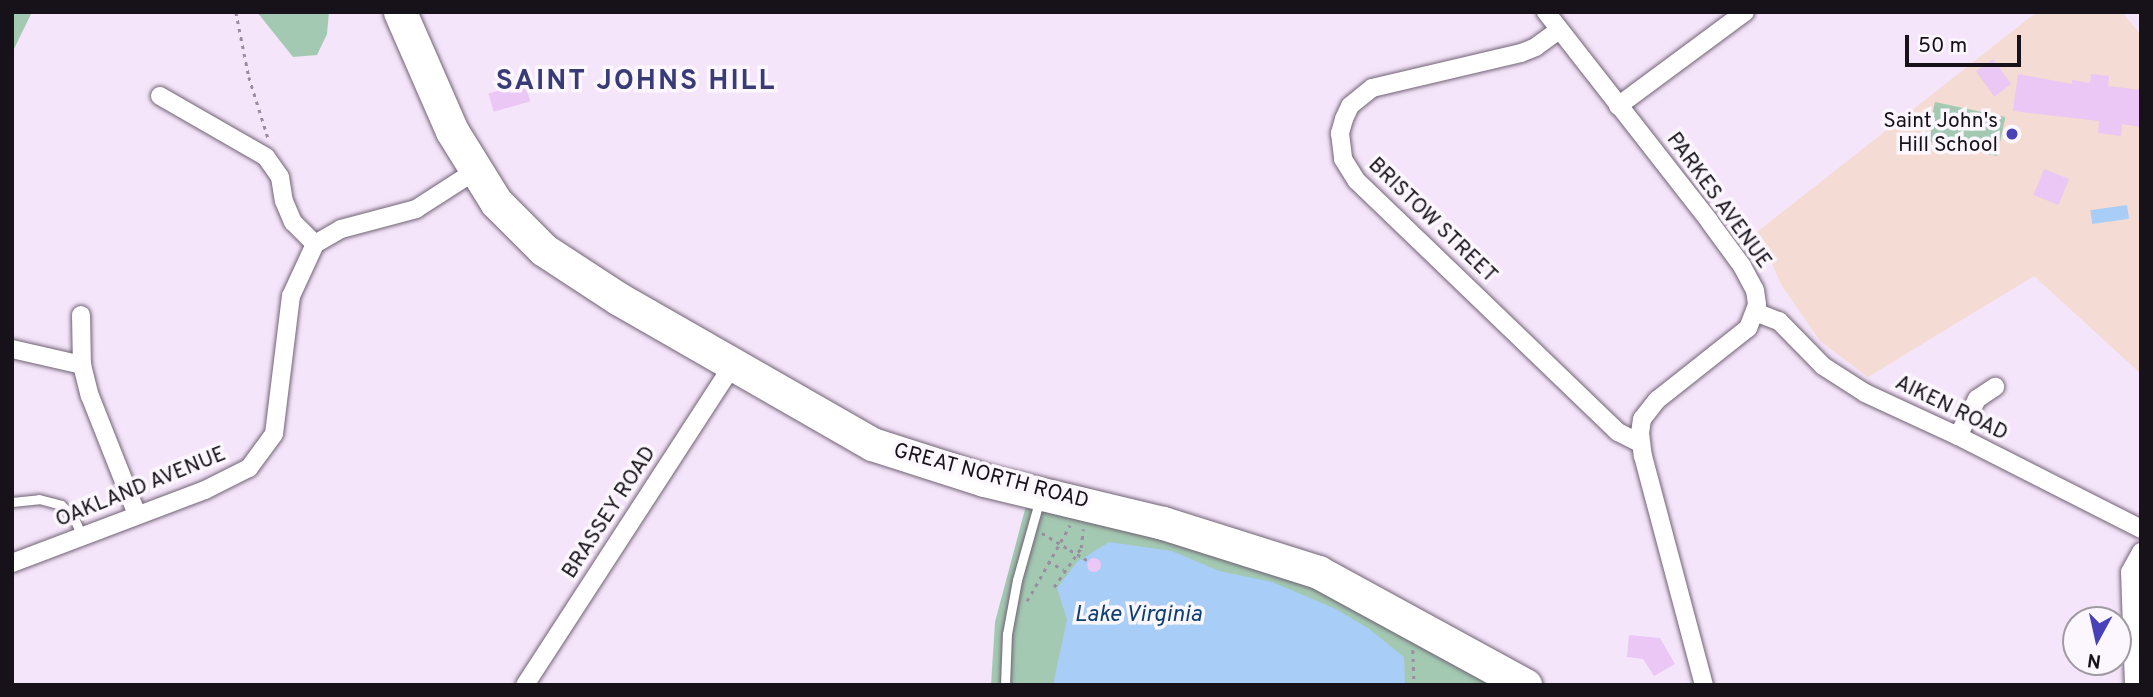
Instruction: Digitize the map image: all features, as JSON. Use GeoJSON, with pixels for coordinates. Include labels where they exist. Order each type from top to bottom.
{"type":"FeatureCollection","features":[{"type":"Feature","properties":{"kind":"highway","name":"GREAT NORTH ROAD"},"geometry":{"type":"LineString","coordinates":[[400,12],[429,85],[475,171],[496,202],[544,250],[619,299],[872,444],[938,467],[1163,523],[1318,572],[1525,685]]}},
{"type":"Feature","properties":{"kind":"street","name":"PARKES AVENUE"},"geometry":{"type":"LineString","coordinates":[[1546,12],[1742,266],[1755,290],[1755,312]]}},
{"type":"Feature","properties":{"kind":"street"},"geometry":{"type":"LineString","coordinates":[[1618,106],[1745,12]]}},
{"type":"Feature","properties":{"kind":"street","name":"BRISTOW STREET"},"geometry":{"type":"LineString","coordinates":[[1559,30],[1536,47],[1521,53],[1372,88],[1350,106],[1344,119],[1340,133],[1343,159],[1357,181],[1618,432],[1640,443]]}},
{"type":"Feature","properties":{"kind":"street"},"geometry":{"type":"LineString","coordinates":[[160,96],[266,158],[280,177],[284,201],[293,222],[315,244],[341,229],[416,209],[475,171]]}},
{"type":"Feature","properties":{"kind":"street","name":"OAKLAND AVENUE"},"geometry":{"type":"LineString","coordinates":[[12,563],[236,476],[249,468],[274,434],[291,296],[315,244]]}},
{"type":"Feature","properties":{"kind":"street"},"geometry":{"type":"LineString","coordinates":[[1704,685],[1640,443],[1642,419],[1648,409],[1742,334],[1755,312]]}},
{"type":"Feature","properties":{"kind":"street","name":"AIKEN ROAD"},"geometry":{"type":"LineString","coordinates":[[1755,312],[1788,328],[1823,366],[1843,380],[2141,529]]}},
{"type":"Feature","properties":{"kind":"street"},"geometry":{"type":"LineString","coordinates":[[81,315],[82,365],[100,424],[137,515]]}},
{"type":"Feature","properties":{"kind":"street"},"geometry":{"type":"LineString","coordinates":[[12,349],[82,365]]}},
{"type":"Feature","properties":{"kind":"street","name":"BRASSEY ROAD"},"geometry":{"type":"LineString","coordinates":[[525,685],[732,366]]}},
{"type":"Feature","properties":{"kind":"street"},"geometry":{"type":"LineString","coordinates":[[1958,436],[1977,399],[1995,387]]}},
{"type":"Feature","properties":{"kind":"street"},"geometry":{"type":"LineString","coordinates":[[2134,685],[2130,572],[2141,552]]}},
{"type":"Feature","properties":{"kind":"lane"},"geometry":{"type":"LineString","coordinates":[[1005,685],[1007,634],[1017,580],[1042,493]]}},
{"type":"Feature","properties":{"kind":"lane"},"geometry":{"type":"LineString","coordinates":[[12,502],[39,499],[61,505],[73,516],[82,536]]}},
{"type":"Feature","properties":{"kind":"path"},"geometry":{"type":"LineString","coordinates":[[236,12],[249,77],[269,140],[273,165]]}},
{"type":"Feature","properties":{"kind":"path"},"geometry":{"type":"LineString","coordinates":[[1024,607],[1058,543],[1073,522]]}},
{"type":"Feature","properties":{"kind":"path"},"geometry":{"type":"LineString","coordinates":[[1054,587],[1081,548],[1083,529],[1079,523]]}},
{"type":"Feature","properties":{"kind":"path"},"geometry":{"type":"LineString","coordinates":[[1058,543],[1088,561]]}},
{"type":"Feature","properties":{"kind":"path"},"geometry":{"type":"LineString","coordinates":[[1048,561],[1065,570]]}},
{"type":"Feature","properties":{"kind":"path"},"geometry":{"type":"LineString","coordinates":[[1411,656],[1414,685]]}},
{"type":"Feature","properties":{"kind":"shaded area","name":"Saint John's Hill School"},"geometry":{"type":"Polygon","coordinates":[[[2037,12],[2122,12],[2141,35],[2141,374],[2034,276],[1868,377],[1820,341],[1782,286],[1757,232],[2037,12]]]}},
{"type":"Feature","properties":{"kind":"green space"},"geometry":{"type":"Polygon","coordinates":[[[12,12],[32,12],[12,53],[12,12]]]}},
{"type":"Feature","properties":{"kind":"green space"},"geometry":{"type":"Polygon","coordinates":[[[257,12],[329,12],[327,34],[317,55],[293,57],[257,12]]]}},
{"type":"Feature","properties":{"kind":"green space"},"geometry":{"type":"Polygon","coordinates":[[[1935,102],[2005,117],[1997,156],[1927,141],[1935,102]]]}},
{"type":"Feature","properties":{"kind":"green space","name":"Lake Virginia"},"geometry":{"type":"Polygon","coordinates":[[[1027,502],[1280,567],[1503,685],[991,685],[995,622],[1027,502]]]}},
{"type":"Feature","properties":{"kind":"water"},"geometry":{"type":"Polygon","coordinates":[[[2127,205],[2129,219],[2092,224],[2090,210],[2127,205]]]}},
{"type":"Feature","properties":{"kind":"water","name":"Lake Virginia"},"geometry":{"type":"Polygon","coordinates":[[[1109,542],[1172,551],[1219,571],[1272,582],[1336,609],[1369,629],[1404,657],[1405,685],[1053,685],[1067,619],[1057,588],[1077,562],[1109,542]]]}},
{"type":"Feature","properties":{"kind":"building"},"geometry":{"type":"Polygon","coordinates":[[[1993,59],[2011,84],[1994,96],[1976,71],[1993,59]]]}},
{"type":"Feature","properties":{"kind":"building"},"geometry":{"type":"Polygon","coordinates":[[[2018,74],[2072,84],[2072,80],[2090,83],[2091,74],[2109,76],[2108,86],[2141,90],[2141,127],[2122,124],[2121,136],[2098,133],[2099,121],[2013,111],[2018,74]]]}},
{"type":"Feature","properties":{"kind":"building"},"geometry":{"type":"Polygon","coordinates":[[[525,83],[530,101],[494,112],[488,93],[525,83]]]}},
{"type":"Feature","properties":{"kind":"building"},"geometry":{"type":"Polygon","coordinates":[[[2044,169],[2069,179],[2059,205],[2034,195],[2044,169]]]}},
{"type":"Feature","properties":{"kind":"building"},"geometry":{"type":"Polygon","coordinates":[[[1094,558],[1099,560],[1099,570],[1094,572],[1089,570],[1087,565],[1089,560],[1094,558]]]}},
{"type":"Feature","properties":{"kind":"building"},"geometry":{"type":"Polygon","coordinates":[[[1629,635],[1660,638],[1675,664],[1654,676],[1643,659],[1627,657],[1629,635]]]}},
{"type":"Feature","properties":{"kind":"place","name":"Saint John's Hill School"},"geometry":{"type":"Point","coordinates":[2012,134]}},
{"type":"Feature","properties":{"kind":"district","name":"SAINT JOHNS HILL"},"geometry":{"type":"Point","coordinates":[636,82]}}]}
